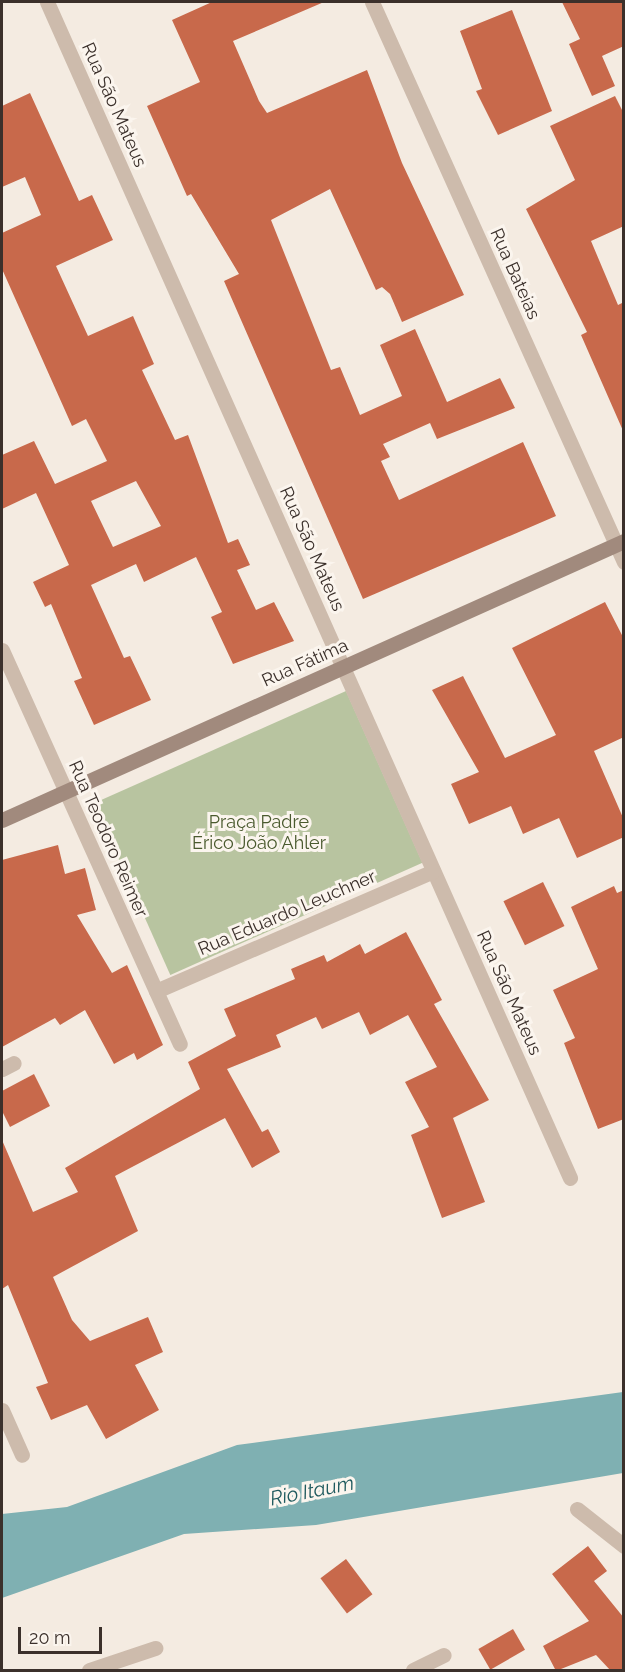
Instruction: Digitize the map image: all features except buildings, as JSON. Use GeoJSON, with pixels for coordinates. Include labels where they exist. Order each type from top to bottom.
{"type":"FeatureCollection","features":[{"type":"Feature","properties":{"kind":"main road","name":"Rua Fátima"},"geometry":{"type":"LineString","coordinates":[[2,820],[620,543]]}},
{"type":"Feature","properties":{"kind":"street","name":"Rua São Mateus"},"geometry":{"type":"LineString","coordinates":[[47,2],[570,1178]]}},
{"type":"Feature","properties":{"kind":"street","name":"Rua Bateias"},"geometry":{"type":"LineString","coordinates":[[372,2],[620,543],[624,562]]}},
{"type":"Feature","properties":{"kind":"street","name":"Rua Teodoro Reimer"},"geometry":{"type":"LineString","coordinates":[[2,650],[180,1044]]}},
{"type":"Feature","properties":{"kind":"street","name":"Rua Eduardo Leuchner"},"geometry":{"type":"LineString","coordinates":[[156,991],[433,871]]}},
{"type":"Feature","properties":{"kind":"street"},"geometry":{"type":"LineString","coordinates":[[2,1410],[22,1455]]}},
{"type":"Feature","properties":{"kind":"street"},"geometry":{"type":"LineString","coordinates":[[577,1509],[624,1546]]}},
{"type":"Feature","properties":{"kind":"street"},"geometry":{"type":"LineString","coordinates":[[89,1671],[155,1648]]}},
{"type":"Feature","properties":{"kind":"street"},"geometry":{"type":"LineString","coordinates":[[413,1671],[444,1655]]}},
{"type":"Feature","properties":{"kind":"green space","name":"Praça Padre Érico João Ahler"},"geometry":{"type":"Polygon","coordinates":[[[346,691],[422,863],[170,975],[94,803],[346,691]]]}},
{"type":"Feature","properties":{"kind":"water","name":"Rio Itaum"},"geometry":{"type":"Polygon","coordinates":[[[623,1392],[623,1473],[316,1525],[184,1534],[2,1598],[2,1514],[67,1507],[237,1445],[623,1392]]]}}]}
